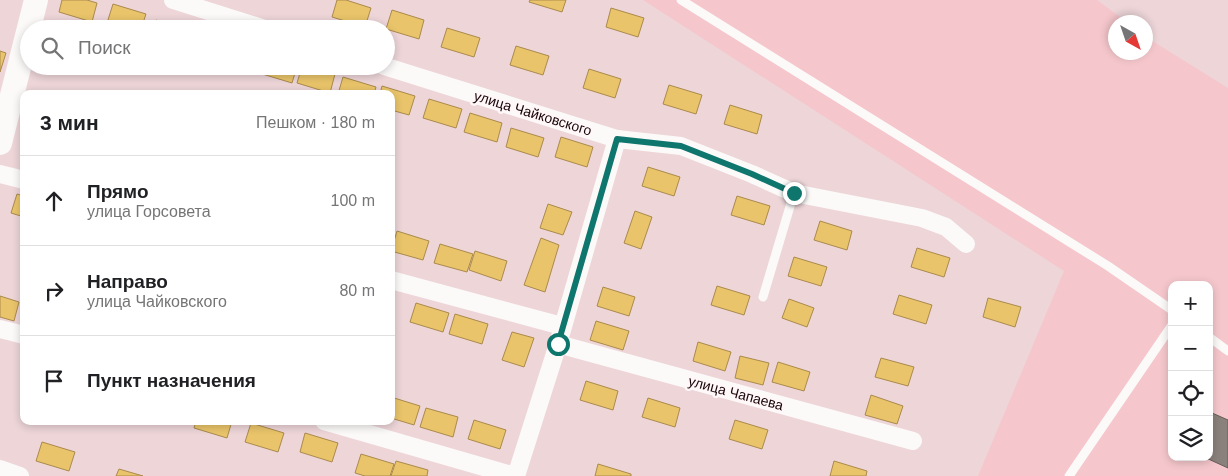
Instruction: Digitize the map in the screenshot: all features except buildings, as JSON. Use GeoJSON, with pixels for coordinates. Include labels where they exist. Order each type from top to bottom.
{"type":"FeatureCollection","features":[{"type":"Feature","properties":{"kind":"street"},"geometry":{"type":"LineString","coordinates":[[29,20],[36,0]]}},
{"type":"Feature","properties":{"kind":"street"},"geometry":{"type":"LineString","coordinates":[[173,0],[236,20]]}},
{"type":"Feature","properties":{"kind":"street"},"geometry":{"type":"LineString","coordinates":[[0,144],[7,85],[20,47]]}},
{"type":"Feature","properties":{"kind":"street","name":"улица Чайковского"},"geometry":{"type":"LineString","coordinates":[[395,69],[617,139],[681,146],[794,193],[922,218],[946,227],[966,244]]}},
{"type":"Feature","properties":{"kind":"street"},"geometry":{"type":"LineString","coordinates":[[338,425],[516,476],[558,344],[617,139]]}},
{"type":"Feature","properties":{"kind":"street"},"geometry":{"type":"LineString","coordinates":[[0,174],[20,179]]}},
{"type":"Feature","properties":{"kind":"street"},"geometry":{"type":"LineString","coordinates":[[395,281],[562,326]]}},
{"type":"Feature","properties":{"kind":"street"},"geometry":{"type":"LineString","coordinates":[[0,329],[20,335]]}},
{"type":"Feature","properties":{"kind":"street","name":"улица Чапаева"},"geometry":{"type":"LineString","coordinates":[[558,344],[913,441]]}},
{"type":"Feature","properties":{"kind":"street"},"geometry":{"type":"LineString","coordinates":[[0,470],[20,476]]}},
{"type":"Feature","properties":{"kind":"lane"},"geometry":{"type":"LineString","coordinates":[[681,0],[1108,266],[1168,307]]}},
{"type":"Feature","properties":{"kind":"lane"},"geometry":{"type":"LineString","coordinates":[[763,297],[794,193]]}},
{"type":"Feature","properties":{"kind":"lane"},"geometry":{"type":"LineString","coordinates":[[1070,476],[1171,326]]}},
{"type":"Feature","properties":{"kind":"lane"},"geometry":{"type":"LineString","coordinates":[[1213,340],[1228,351]]}},
{"type":"Feature","properties":{"kind":"shaded area"},"geometry":{"type":"Polygon","coordinates":[[[643,0],[1097,0],[1117,15],[1108,15],[1108,60],[1153,60],[1153,41],[1228,88],[1228,476],[978,476],[1064,271],[643,0]]]}},
{"type":"Feature","properties":{"kind":"route"},"geometry":{"type":"LineString","coordinates":[[558,344],[617,139],[681,146],[794,193]]}}]}
